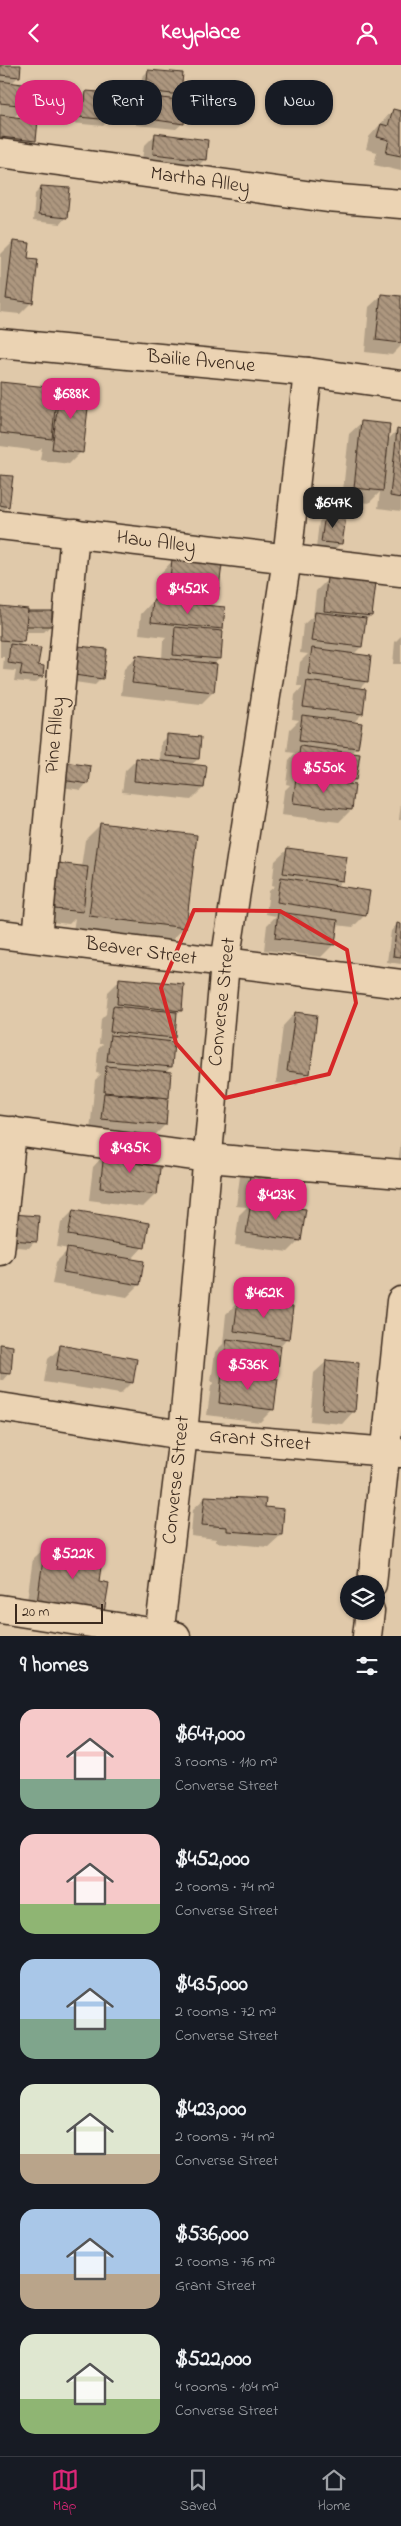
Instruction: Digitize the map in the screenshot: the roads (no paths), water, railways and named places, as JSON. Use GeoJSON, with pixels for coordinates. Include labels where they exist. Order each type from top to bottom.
{"type":"FeatureCollection","features":[{"type":"Feature","properties":{"kind":"street","name":"Martha Alley"},"geometry":{"type":"LineString","coordinates":[[0,153],[328,198],[401,204]]}},
{"type":"Feature","properties":{"kind":"street","name":"Bailie Avenue"},"geometry":{"type":"LineString","coordinates":[[0,343],[308,372],[401,385]]}},
{"type":"Feature","properties":{"kind":"street","name":"Converse Street"},"geometry":{"type":"LineString","coordinates":[[165,1635],[225,963],[287,559],[308,372]]}},
{"type":"Feature","properties":{"kind":"street","name":"Haw Alley"},"geometry":{"type":"LineString","coordinates":[[0,525],[401,572]]}},
{"type":"Feature","properties":{"kind":"street","name":"Pine Alley"},"geometry":{"type":"LineString","coordinates":[[37,938],[75,533]]}},
{"type":"Feature","properties":{"kind":"street","name":"Beaver Street"},"geometry":{"type":"LineString","coordinates":[[0,934],[401,984]]}},
{"type":"Feature","properties":{"kind":"street"},"geometry":{"type":"LineString","coordinates":[[0,1251],[6,1131],[208,1158],[401,1174]]}},
{"type":"Feature","properties":{"kind":"street"},"geometry":{"type":"LineString","coordinates":[[373,1575],[393,1452],[401,1301]]}},
{"type":"Feature","properties":{"kind":"street","name":"Grant Street"},"geometry":{"type":"LineString","coordinates":[[0,1407],[183,1435],[393,1452]]}},
{"type":"Feature","properties":{"kind":"street"},"geometry":{"type":"LineString","coordinates":[[0,1609],[165,1635]]}},
{"type":"Feature","properties":{"kind":"street"},"geometry":{"type":"LineString","coordinates":[[367,1636],[369,1620]]}}]}
